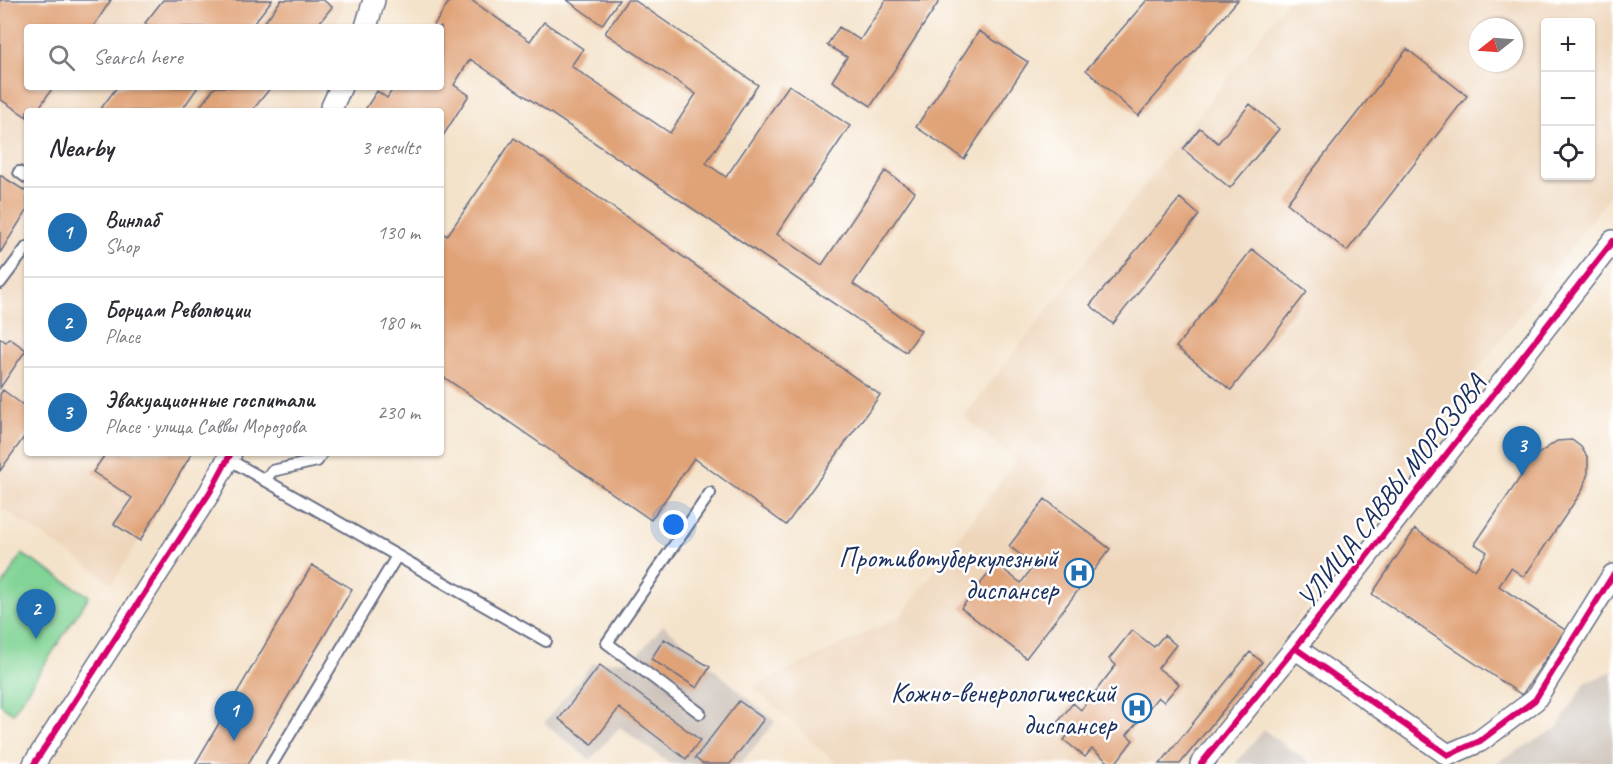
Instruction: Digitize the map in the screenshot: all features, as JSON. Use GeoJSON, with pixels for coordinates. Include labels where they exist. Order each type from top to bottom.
{"type":"FeatureCollection","features":[{"type":"Feature","properties":{"kind":"street"},"geometry":{"type":"LineString","coordinates":[[367,24],[374,0]]}},
{"type":"Feature","properties":{"kind":"street"},"geometry":{"type":"LineString","coordinates":[[331,108],[340,90]]}},
{"type":"Feature","properties":{"kind":"street","name":"УЛИЦА САВВЫ МОРОЗОВА"},"geometry":{"type":"LineString","coordinates":[[1201,764],[1295,648],[1613,241]]}},
{"type":"Feature","properties":{"kind":"street"},"geometry":{"type":"LineString","coordinates":[[34,764],[210,492],[229,456]]}},
{"type":"Feature","properties":{"kind":"street"},"geometry":{"type":"LineString","coordinates":[[1295,648],[1448,755],[1480,741],[1535,700],[1613,575]]}},
{"type":"Feature","properties":{"kind":"lane"},"geometry":{"type":"LineString","coordinates":[[0,284],[24,251]]}},
{"type":"Feature","properties":{"kind":"lane"},"geometry":{"type":"LineString","coordinates":[[229,456],[265,481],[546,641]]}},
{"type":"Feature","properties":{"kind":"lane"},"geometry":{"type":"LineString","coordinates":[[265,481],[272,471],[317,461],[320,456]]}},
{"type":"Feature","properties":{"kind":"lane"},"geometry":{"type":"LineString","coordinates":[[700,713],[607,643],[710,493]]}},
{"type":"Feature","properties":{"kind":"lane"},"geometry":{"type":"LineString","coordinates":[[272,764],[397,556]]}},
{"type":"Feature","properties":{"kind":"shaded area"},"geometry":{"type":"Polygon","coordinates":[[[0,0],[343,0],[337,24],[24,24],[24,90],[320,90],[316,108],[24,108],[24,456],[190,456],[113,583],[0,507],[0,0]]]}},
{"type":"Feature","properties":{"kind":"shaded area"},"geometry":{"type":"Polygon","coordinates":[[[1288,0],[1613,0],[1613,192],[1368,513],[1276,651],[1185,764],[837,764],[753,687],[901,616],[1016,460],[964,417],[1288,0]]]}},
{"type":"Feature","properties":{"kind":"shaded area"},"geometry":{"type":"Polygon","coordinates":[[[663,625],[775,722],[740,764],[670,764],[620,727],[590,760],[544,723],[592,664],[634,659],[663,625]]]}},
{"type":"Feature","properties":{"kind":"shaded area"},"geometry":{"type":"Polygon","coordinates":[[[1613,671],[1613,764],[1494,764],[1557,728],[1585,683],[1613,671]]]}},
{"type":"Feature","properties":{"kind":"shaded area"},"geometry":{"type":"Polygon","coordinates":[[[1264,730],[1311,764],[1235,764],[1264,730]]]}},
{"type":"Feature","properties":{"kind":"green space"},"geometry":{"type":"Polygon","coordinates":[[[22,554],[89,596],[13,713],[0,704],[0,589],[22,554]]]}},
{"type":"Feature","properties":{"kind":"building"},"geometry":{"type":"Polygon","coordinates":[[[0,0],[111,0],[95,24],[24,24],[24,90],[51,90],[39,108],[24,108],[24,115],[0,99],[0,0]]]}},
{"type":"Feature","properties":{"kind":"building"},"geometry":{"type":"Polygon","coordinates":[[[163,0],[272,0],[253,24],[145,23],[163,0]]]}},
{"type":"Feature","properties":{"kind":"building"},"geometry":{"type":"Polygon","coordinates":[[[281,0],[323,0],[332,7],[318,24],[263,24],[281,0]]]}},
{"type":"Feature","properties":{"kind":"building"},"geometry":{"type":"Polygon","coordinates":[[[450,0],[471,0],[530,41],[544,22],[583,49],[571,66],[670,133],[696,94],[605,33],[627,0],[634,0],[758,85],[706,163],[726,177],[789,85],[850,126],[777,234],[822,265],[885,171],[915,192],[853,284],[921,331],[906,352],[470,59],[454,85],[469,95],[444,134],[444,108],[366,108],[377,91],[387,98],[392,90],[444,90],[444,24],[435,24],[450,0]]]}},
{"type":"Feature","properties":{"kind":"building"},"geometry":{"type":"Polygon","coordinates":[[[567,0],[619,0],[602,25],[567,0]]]}},
{"type":"Feature","properties":{"kind":"building"},"geometry":{"type":"Polygon","coordinates":[[[886,0],[940,0],[871,106],[832,81],[847,57],[827,45],[839,27],[860,40],[886,0]]]}},
{"type":"Feature","properties":{"kind":"building"},"geometry":{"type":"Polygon","coordinates":[[[1147,0],[1238,0],[1138,116],[1086,70],[1147,0]]]}},
{"type":"Feature","properties":{"kind":"building"},"geometry":{"type":"Polygon","coordinates":[[[979,31],[1028,62],[964,159],[916,127],[979,31]]]}},
{"type":"Feature","properties":{"kind":"building"},"geometry":{"type":"Polygon","coordinates":[[[1407,49],[1467,96],[1347,251],[1287,203],[1407,49]]]}},
{"type":"Feature","properties":{"kind":"building"},"geometry":{"type":"Polygon","coordinates":[[[115,90],[196,90],[183,108],[101,108],[115,90]]]}},
{"type":"Feature","properties":{"kind":"building"},"geometry":{"type":"Polygon","coordinates":[[[213,90],[269,90],[254,108],[199,108],[213,90]]]}},
{"type":"Feature","properties":{"kind":"building"},"geometry":{"type":"Polygon","coordinates":[[[1250,104],[1279,129],[1230,188],[1183,149],[1200,128],[1218,143],[1250,104]]]}},
{"type":"Feature","properties":{"kind":"building"},"geometry":{"type":"Polygon","coordinates":[[[514,138],[880,395],[786,525],[694,458],[651,520],[444,377],[444,234],[447,236],[514,138]]]}},
{"type":"Feature","properties":{"kind":"building"},"geometry":{"type":"Polygon","coordinates":[[[0,175],[24,190],[24,215],[0,253],[0,175]]]}},
{"type":"Feature","properties":{"kind":"building"},"geometry":{"type":"Polygon","coordinates":[[[1180,198],[1199,215],[1113,324],[1090,305],[1180,198]]]}},
{"type":"Feature","properties":{"kind":"building"},"geometry":{"type":"Polygon","coordinates":[[[1252,249],[1307,292],[1231,390],[1176,347],[1252,249]]]}},
{"type":"Feature","properties":{"kind":"building"},"geometry":{"type":"Polygon","coordinates":[[[0,338],[6,342],[9,338],[24,349],[24,353],[0,388],[0,338]]]}},
{"type":"Feature","properties":{"kind":"building"},"geometry":{"type":"Polygon","coordinates":[[[3,390],[24,406],[24,437],[0,471],[0,394],[3,390]]]}},
{"type":"Feature","properties":{"kind":"building"},"geometry":{"type":"Polygon","coordinates":[[[1572,440],[1581,447],[1588,458],[1588,473],[1582,491],[1524,577],[1511,568],[1499,586],[1565,630],[1522,695],[1372,594],[1415,529],[1475,570],[1487,552],[1475,544],[1534,457],[1557,441],[1572,440]]]}},
{"type":"Feature","properties":{"kind":"building"},"geometry":{"type":"Polygon","coordinates":[[[104,456],[190,456],[140,541],[114,524],[132,498],[93,472],[104,456]]]}},
{"type":"Feature","properties":{"kind":"building"},"geometry":{"type":"Polygon","coordinates":[[[1045,499],[1110,549],[1026,658],[961,608],[996,564],[1021,583],[1034,565],[1009,546],[1045,499]]]}},
{"type":"Feature","properties":{"kind":"building"},"geometry":{"type":"Polygon","coordinates":[[[312,565],[352,589],[248,764],[195,764],[312,565]]]}},
{"type":"Feature","properties":{"kind":"building"},"geometry":{"type":"Polygon","coordinates":[[[1132,630],[1154,647],[1164,635],[1176,645],[1158,668],[1179,684],[1164,702],[1158,697],[1127,735],[1133,740],[1115,764],[1111,764],[1092,749],[1085,757],[1064,740],[1071,731],[1058,722],[1073,703],[1081,710],[1116,665],[1109,659],[1132,630]]]}},
{"type":"Feature","properties":{"kind":"building"},"geometry":{"type":"Polygon","coordinates":[[[664,639],[710,667],[697,688],[651,659],[664,639]]]}},
{"type":"Feature","properties":{"kind":"building"},"geometry":{"type":"Polygon","coordinates":[[[1250,652],[1262,662],[1180,764],[1160,764],[1250,652]]]}},
{"type":"Feature","properties":{"kind":"building"},"geometry":{"type":"Polygon","coordinates":[[[600,665],[700,740],[686,759],[619,708],[592,744],[559,719],[600,665]]]}},
{"type":"Feature","properties":{"kind":"building"},"geometry":{"type":"Polygon","coordinates":[[[739,701],[764,719],[730,764],[703,764],[695,758],[739,701]]]}},
{"type":"Feature","properties":{"kind":"cycle path"},"geometry":{"type":"LineString","coordinates":[[1201,764],[1295,648],[1613,241]]}},
{"type":"Feature","properties":{"kind":"cycle path"},"geometry":{"type":"LineString","coordinates":[[34,764],[210,492],[229,456]]}},
{"type":"Feature","properties":{"kind":"cycle path"},"geometry":{"type":"LineString","coordinates":[[1295,648],[1448,755],[1480,741],[1535,700],[1613,575]]}},
{"type":"Feature","properties":{"kind":"place","name":"Эвакуационные госпитали"},"geometry":{"type":"Point","coordinates":[1522,476]}},
{"type":"Feature","properties":{"kind":"place","name":"Противотуберкулезный диспансер"},"geometry":{"type":"Point","coordinates":[1079,573]}},
{"type":"Feature","properties":{"kind":"place","name":"Борцам Революции"},"geometry":{"type":"Point","coordinates":[36,639]}},
{"type":"Feature","properties":{"kind":"place","name":"Кожно-венерологический диспансер"},"geometry":{"type":"Point","coordinates":[1137,708]}},
{"type":"Feature","properties":{"kind":"place","name":"Винлаб"},"geometry":{"type":"Point","coordinates":[234,741]}}]}
